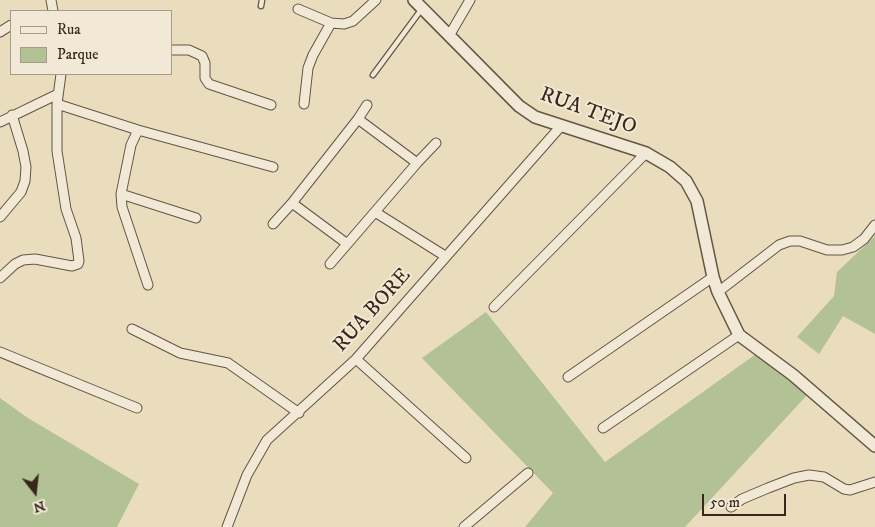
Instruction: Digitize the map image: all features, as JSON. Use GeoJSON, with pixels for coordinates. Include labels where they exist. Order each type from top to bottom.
{"type":"FeatureCollection","features":[{"type":"Feature","properties":{"kind":"street"},"geometry":{"type":"LineString","coordinates":[[298,9],[332,23],[344,24],[352,21],[376,0]]}},
{"type":"Feature","properties":{"kind":"street","name":"RUA TEJO"},"geometry":{"type":"LineString","coordinates":[[414,0],[519,106],[535,117],[646,153],[670,167],[686,181],[697,201],[718,292],[739,335],[792,375],[875,446]]}},
{"type":"Feature","properties":{"kind":"street"},"geometry":{"type":"LineString","coordinates":[[448,36],[470,0]]}},
{"type":"Feature","properties":{"kind":"street"},"geometry":{"type":"LineString","coordinates":[[304,104],[308,68],[313,55],[332,23]]}},
{"type":"Feature","properties":{"kind":"street"},"geometry":{"type":"LineString","coordinates":[[172,50],[189,50],[202,56],[205,63],[205,78],[209,84],[271,105]]}},
{"type":"Feature","properties":{"kind":"street"},"geometry":{"type":"LineString","coordinates":[[0,278],[14,264],[23,260],[35,259],[72,266],[78,264],[80,257],[66,208],[56,151],[57,104],[61,75]]}},
{"type":"Feature","properties":{"kind":"street"},"geometry":{"type":"LineString","coordinates":[[0,122],[58,94]]}},
{"type":"Feature","properties":{"kind":"street"},"geometry":{"type":"LineString","coordinates":[[57,104],[138,130],[273,167]]}},
{"type":"Feature","properties":{"kind":"street"},"geometry":{"type":"LineString","coordinates":[[273,224],[292,203],[367,104]]}},
{"type":"Feature","properties":{"kind":"street"},"geometry":{"type":"LineString","coordinates":[[0,217],[20,192],[25,180],[26,167],[23,151],[12,115]]}},
{"type":"Feature","properties":{"kind":"street"},"geometry":{"type":"LineString","coordinates":[[358,118],[417,163]]}},
{"type":"Feature","properties":{"kind":"street","name":"RUA BORE"},"geometry":{"type":"LineString","coordinates":[[226,527],[247,475],[267,440],[299,413],[356,359],[561,126]]}},
{"type":"Feature","properties":{"kind":"street"},"geometry":{"type":"LineString","coordinates":[[138,130],[131,145],[121,194],[122,206],[148,285]]}},
{"type":"Feature","properties":{"kind":"street"},"geometry":{"type":"LineString","coordinates":[[330,264],[346,243],[436,143]]}},
{"type":"Feature","properties":{"kind":"street"},"geometry":{"type":"LineString","coordinates":[[494,307],[646,153]]}},
{"type":"Feature","properties":{"kind":"street"},"geometry":{"type":"LineString","coordinates":[[121,194],[196,218]]}},
{"type":"Feature","properties":{"kind":"street"},"geometry":{"type":"LineString","coordinates":[[292,203],[346,243]]}},
{"type":"Feature","properties":{"kind":"street"},"geometry":{"type":"LineString","coordinates":[[375,212],[445,256]]}},
{"type":"Feature","properties":{"kind":"street"},"geometry":{"type":"LineString","coordinates":[[718,292],[779,245],[800,240],[827,250],[842,250],[852,247],[864,238],[875,225]]}},
{"type":"Feature","properties":{"kind":"street"},"geometry":{"type":"LineString","coordinates":[[568,377],[713,277]]}},
{"type":"Feature","properties":{"kind":"street"},"geometry":{"type":"LineString","coordinates":[[132,329],[180,353],[228,363],[299,413]]}},
{"type":"Feature","properties":{"kind":"street"},"geometry":{"type":"LineString","coordinates":[[603,428],[739,335]]}},
{"type":"Feature","properties":{"kind":"street"},"geometry":{"type":"LineString","coordinates":[[0,352],[137,408]]}},
{"type":"Feature","properties":{"kind":"street"},"geometry":{"type":"LineString","coordinates":[[356,359],[466,458]]}},
{"type":"Feature","properties":{"kind":"street"},"geometry":{"type":"LineString","coordinates":[[464,527],[528,473]]}},
{"type":"Feature","properties":{"kind":"street"},"geometry":{"type":"LineString","coordinates":[[730,506],[768,488],[794,478],[809,475],[824,477],[844,489],[850,490],[875,482]]}},
{"type":"Feature","properties":{"kind":"lane"},"geometry":{"type":"LineString","coordinates":[[261,6],[262,0]]}},
{"type":"Feature","properties":{"kind":"lane"},"geometry":{"type":"LineString","coordinates":[[373,75],[422,9]]}},
{"type":"Feature","properties":{"kind":"green space"},"geometry":{"type":"Polygon","coordinates":[[[875,236],[875,334],[843,316],[819,354],[797,337],[834,296],[837,272],[875,236]]]}},
{"type":"Feature","properties":{"kind":"green space"},"geometry":{"type":"Polygon","coordinates":[[[486,312],[605,462],[756,354],[809,393],[685,527],[525,527],[553,493],[422,358],[486,312]]]}},
{"type":"Feature","properties":{"kind":"green space"},"geometry":{"type":"Polygon","coordinates":[[[0,398],[28,418],[139,484],[117,527],[0,527],[0,398]]]}}]}
